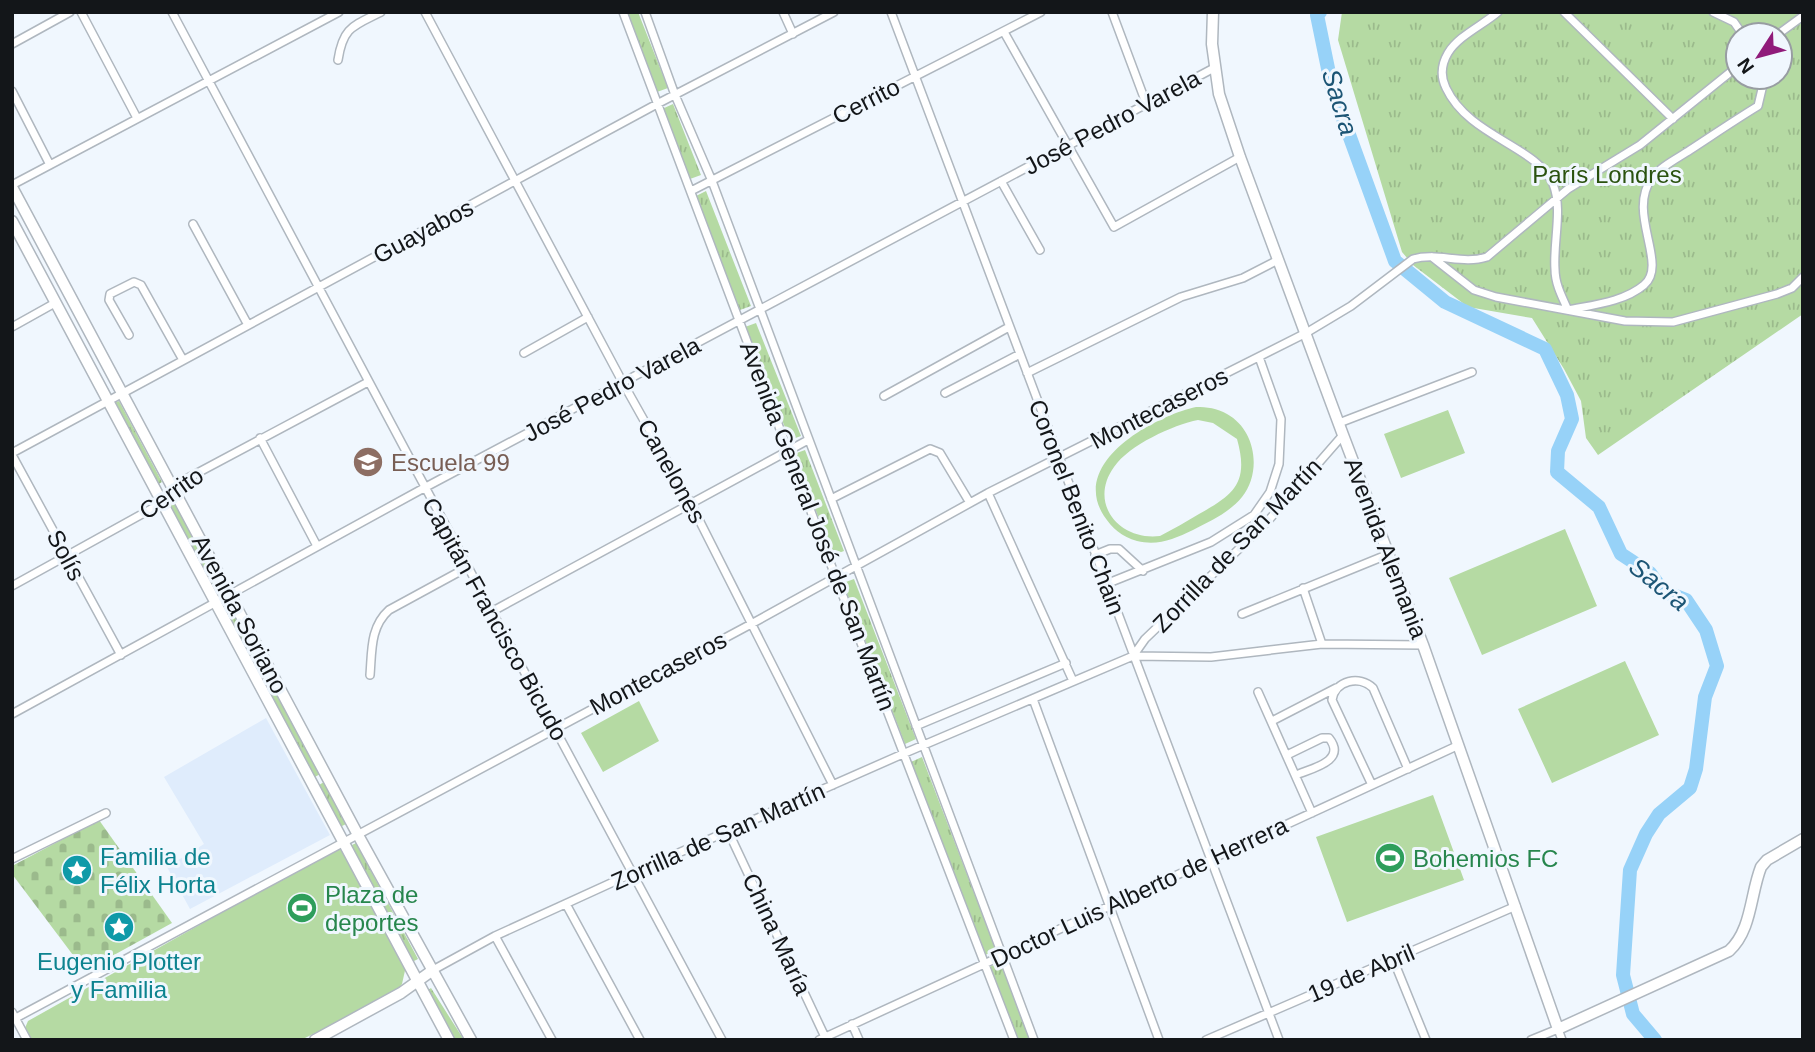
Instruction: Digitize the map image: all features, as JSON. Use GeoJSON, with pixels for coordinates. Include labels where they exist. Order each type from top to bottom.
{"type":"FeatureCollection","features":[{"type":"Feature","properties":{"kind":"street"},"geometry":{"type":"LineString","coordinates":[[12,44],[70,12]]}},
{"type":"Feature","properties":{"kind":"street"},"geometry":{"type":"LineString","coordinates":[[80,12],[137,118]]}},
{"type":"Feature","properties":{"kind":"street","name":"Capitán Francisco Bicudo"},"geometry":{"type":"LineString","coordinates":[[172,12],[424,488],[493,611],[722,1040]]}},
{"type":"Feature","properties":{"kind":"street"},"geometry":{"type":"LineString","coordinates":[[12,186],[339,12]]}},
{"type":"Feature","properties":{"kind":"street"},"geometry":{"type":"LineString","coordinates":[[338,60],[341,38],[382,12]]}},
{"type":"Feature","properties":{"kind":"street","name":"Canelones"},"geometry":{"type":"LineString","coordinates":[[425,12],[623,383],[691,504],[833,785]]}},
{"type":"Feature","properties":{"kind":"street","name":"Avenida General José de San Martín"},"geometry":{"type":"LineString","coordinates":[[623,12],[836,578],[1014,1040]]}},
{"type":"Feature","properties":{"kind":"street","name":"Avenida General José de San Martín"},"geometry":{"type":"LineString","coordinates":[[645,12],[675,94],[712,181],[1034,1040]]}},
{"type":"Feature","properties":{"kind":"street"},"geometry":{"type":"LineString","coordinates":[[783,12],[793,34]]}},
{"type":"Feature","properties":{"kind":"street","name":"Guayabos"},"geometry":{"type":"LineString","coordinates":[[12,454],[107,400],[675,94],[834,12]]}},
{"type":"Feature","properties":{"kind":"street","name":"Coronel Benito Chain"},"geometry":{"type":"LineString","coordinates":[[891,12],[1279,1040]]}},
{"type":"Feature","properties":{"kind":"street","name":"Cerrito"},"geometry":{"type":"LineString","coordinates":[[691,191],[1041,12]]}},
{"type":"Feature","properties":{"kind":"street"},"geometry":{"type":"LineString","coordinates":[[1112,12],[1146,103]]}},
{"type":"Feature","properties":{"kind":"street","name":"Avenida Alemania"},"geometry":{"type":"LineString","coordinates":[[1213,12],[1214,68],[1219,94],[1240,157],[1423,645],[1558,1029]]}},
{"type":"Feature","properties":{"kind":"street"},"geometry":{"type":"LineString","coordinates":[[1498,12],[1449,51],[1441,68],[1443,82],[1450,97],[1465,116],[1542,168],[1552,183],[1556,200],[1555,271],[1559,290],[1568,310]]}},
{"type":"Feature","properties":{"kind":"street"},"geometry":{"type":"LineString","coordinates":[[1564,12],[1673,119]]}},
{"type":"Feature","properties":{"kind":"street"},"geometry":{"type":"LineString","coordinates":[[1713,12],[1732,21]]}},
{"type":"Feature","properties":{"kind":"street"},"geometry":{"type":"LineString","coordinates":[[1004,32],[1114,227],[1240,157]]}},
{"type":"Feature","properties":{"kind":"street","name":"José Pedro Varela"},"geometry":{"type":"LineString","coordinates":[[12,714],[424,488],[1214,68]]}},
{"type":"Feature","properties":{"kind":"street"},"geometry":{"type":"LineString","coordinates":[[1432,256],[1474,261],[1487,257],[1568,190],[1640,145],[1724,77]]}},
{"type":"Feature","properties":{"kind":"street"},"geometry":{"type":"LineString","coordinates":[[12,91],[50,165]]}},
{"type":"Feature","properties":{"kind":"street"},"geometry":{"type":"LineString","coordinates":[[1568,310],[1610,301],[1644,285],[1650,278],[1653,265],[1643,214],[1644,192],[1652,177],[1758,106],[1762,91]]}},
{"type":"Feature","properties":{"kind":"street"},"geometry":{"type":"LineString","coordinates":[[1001,181],[1040,250]]}},
{"type":"Feature","properties":{"kind":"street","name":"Avenida Soriano"},"geometry":{"type":"LineString","coordinates":[[12,186],[358,835],[471,1040]]}},
{"type":"Feature","properties":{"kind":"street","name":"Avenida Soriano"},"geometry":{"type":"LineString","coordinates":[[12,221],[449,1040]]}},
{"type":"Feature","properties":{"kind":"street"},"geometry":{"type":"LineString","coordinates":[[193,224],[248,324]]}},
{"type":"Feature","properties":{"kind":"street"},"geometry":{"type":"LineString","coordinates":[[1432,256],[1474,289],[1496,296],[1625,321],[1673,321],[1803,287]]}},
{"type":"Feature","properties":{"kind":"street","name":"Montecaseros"},"geometry":{"type":"LineString","coordinates":[[13,1017],[753,623],[988,493],[1306,333],[1350,306],[1413,259],[1432,256]]}},
{"type":"Feature","properties":{"kind":"street"},"geometry":{"type":"LineString","coordinates":[[1027,373],[1181,297],[1244,278],[1278,260]]}},
{"type":"Feature","properties":{"kind":"street"},"geometry":{"type":"LineString","coordinates":[[1792,288],[1803,277]]}},
{"type":"Feature","properties":{"kind":"street"},"geometry":{"type":"LineString","coordinates":[[129,335],[109,300],[110,294],[134,282],[141,285],[183,360]]}},
{"type":"Feature","properties":{"kind":"street"},"geometry":{"type":"LineString","coordinates":[[12,327],[55,303]]}},
{"type":"Feature","properties":{"kind":"street"},"geometry":{"type":"LineString","coordinates":[[524,353],[588,317]]}},
{"type":"Feature","properties":{"kind":"street"},"geometry":{"type":"LineString","coordinates":[[884,396],[1009,327]]}},
{"type":"Feature","properties":{"kind":"street"},"geometry":{"type":"LineString","coordinates":[[945,393],[1020,354]]}},
{"type":"Feature","properties":{"kind":"street"},"geometry":{"type":"LineString","coordinates":[[1106,584],[1143,571],[1222,535],[1254,515],[1270,492],[1279,464],[1280,419],[1259,357]]}},
{"type":"Feature","properties":{"kind":"street"},"geometry":{"type":"LineString","coordinates":[[1339,423],[1472,372]]}},
{"type":"Feature","properties":{"kind":"street","name":"Cerrito"},"geometry":{"type":"LineString","coordinates":[[12,586],[162,503],[173,486],[368,382]]}},
{"type":"Feature","properties":{"kind":"street","name":"Zorrilla de San Martín"},"geometry":{"type":"LineString","coordinates":[[1133,656],[1145,639],[1292,495],[1343,435]]}},
{"type":"Feature","properties":{"kind":"street"},"geometry":{"type":"LineString","coordinates":[[260,439],[317,546]]}},
{"type":"Feature","properties":{"kind":"street"},"geometry":{"type":"LineString","coordinates":[[493,611],[808,440]]}},
{"type":"Feature","properties":{"kind":"street"},"geometry":{"type":"LineString","coordinates":[[831,499],[930,449],[940,453],[970,503]]}},
{"type":"Feature","properties":{"kind":"street","name":"Solís"},"geometry":{"type":"LineString","coordinates":[[12,454],[121,655]]}},
{"type":"Feature","properties":{"kind":"street"},"geometry":{"type":"LineString","coordinates":[[988,493],[1073,681]]}},
{"type":"Feature","properties":{"kind":"street"},"geometry":{"type":"LineString","coordinates":[[1095,555],[1110,549],[1119,550],[1143,571]]}},
{"type":"Feature","properties":{"kind":"street"},"geometry":{"type":"LineString","coordinates":[[1242,614],[1389,554]]}},
{"type":"Feature","properties":{"kind":"street"},"geometry":{"type":"LineString","coordinates":[[370,675],[378,620],[389,610],[468,567]]}},
{"type":"Feature","properties":{"kind":"street"},"geometry":{"type":"LineString","coordinates":[[1303,588],[1322,644]]}},
{"type":"Feature","properties":{"kind":"street","name":"Zorrilla de San Martín"},"geometry":{"type":"LineString","coordinates":[[320,1039],[386,1002],[433,970],[495,936],[905,752],[1133,656],[1211,657],[1322,644],[1423,645]]}},
{"type":"Feature","properties":{"kind":"street"},"geometry":{"type":"LineString","coordinates":[[916,726],[1066,663]]}},
{"type":"Feature","properties":{"kind":"street"},"geometry":{"type":"LineString","coordinates":[[1272,721],[1356,680],[1367,682],[1373,688],[1408,769]]}},
{"type":"Feature","properties":{"kind":"street"},"geometry":{"type":"LineString","coordinates":[[1337,688],[1332,700],[1373,785]]}},
{"type":"Feature","properties":{"kind":"street"},"geometry":{"type":"LineString","coordinates":[[1258,692],[1312,813]]}},
{"type":"Feature","properties":{"kind":"street"},"geometry":{"type":"LineString","coordinates":[[1033,699],[1159,1040]]}},
{"type":"Feature","properties":{"kind":"street"},"geometry":{"type":"LineString","coordinates":[[1287,755],[1322,738],[1329,738],[1335,746],[1335,754],[1331,760],[1296,775]]}},
{"type":"Feature","properties":{"kind":"street","name":"Doctor Luis Alberto de Herrera"},"geometry":{"type":"LineString","coordinates":[[822,1038],[1459,745]]}},
{"type":"Feature","properties":{"kind":"street"},"geometry":{"type":"LineString","coordinates":[[314,786],[328,778]]}},
{"type":"Feature","properties":{"kind":"street"},"geometry":{"type":"LineString","coordinates":[[12,859],[106,813]]}},
{"type":"Feature","properties":{"kind":"street","name":"China María"},"geometry":{"type":"LineString","coordinates":[[729,831],[822,1038]]}},
{"type":"Feature","properties":{"kind":"street"},"geometry":{"type":"LineString","coordinates":[[1531,1040],[1643,992],[1717,957],[1738,943],[1744,932],[1761,867],[1767,860],[1803,839]]}},
{"type":"Feature","properties":{"kind":"street"},"geometry":{"type":"LineString","coordinates":[[566,904],[640,1040]]}},
{"type":"Feature","properties":{"kind":"street","name":"19 de Abril"},"geometry":{"type":"LineString","coordinates":[[1206,1040],[1516,906]]}},
{"type":"Feature","properties":{"kind":"street"},"geometry":{"type":"LineString","coordinates":[[495,936],[552,1040]]}},
{"type":"Feature","properties":{"kind":"street"},"geometry":{"type":"LineString","coordinates":[[1393,959],[1426,1040]]}},
{"type":"Feature","properties":{"kind":"street"},"geometry":{"type":"LineString","coordinates":[[13,1017],[27,1040]]}},
{"type":"Feature","properties":{"kind":"street"},"geometry":{"type":"LineString","coordinates":[[852,1024],[859,1040]]}},
{"type":"Feature","properties":{"kind":"street"},"geometry":{"type":"LineString","coordinates":[[1558,1029],[1562,1040]]}},
{"type":"Feature","properties":{"kind":"shaded area"},"geometry":{"type":"Polygon","coordinates":[[[266,718],[330,835],[190,909],[167,867],[204,844],[164,777],[266,718]]]}},
{"type":"Feature","properties":{"kind":"green space"},"geometry":{"type":"Polygon","coordinates":[[[626,12],[638,12],[668,88],[657,92],[626,12]]]}},
{"type":"Feature","properties":{"kind":"green space","name":"París Londres"},"geometry":{"type":"Polygon","coordinates":[[[1342,12],[1803,12],[1803,314],[1598,455],[1586,438],[1581,401],[1532,318],[1468,307],[1413,265],[1402,252],[1338,40],[1342,12]]]}},
{"type":"Feature","properties":{"kind":"green space"},"geometry":{"type":"Polygon","coordinates":[[[673,104],[701,175],[690,179],[662,109],[673,104]]]}},
{"type":"Feature","properties":{"kind":"green space"},"geometry":{"type":"Polygon","coordinates":[[[706,191],[751,306],[740,310],[696,196],[706,191]]]}},
{"type":"Feature","properties":{"kind":"green space"},"geometry":{"type":"Polygon","coordinates":[[[756,323],[801,436],[790,440],[745,327],[756,323]]]}},
{"type":"Feature","properties":{"kind":"green space"},"geometry":{"type":"Polygon","coordinates":[[[119,401],[162,482],[157,485],[114,403],[119,401]]]}},
{"type":"Feature","properties":{"kind":"green space"},"geometry":{"type":"Polygon","coordinates":[[[1196,407],[1216,409],[1237,421],[1250,441],[1253,452],[1254,464],[1248,487],[1237,503],[1225,512],[1186,533],[1159,542],[1132,539],[1118,531],[1104,516],[1096,496],[1098,477],[1107,460],[1122,445],[1159,420],[1196,407]],[[1198,420],[1176,426],[1152,437],[1121,459],[1107,481],[1104,494],[1106,506],[1121,526],[1145,536],[1160,536],[1230,493],[1240,476],[1237,439],[1213,423],[1198,420]]]}},
{"type":"Feature","properties":{"kind":"green space"},"geometry":{"type":"Polygon","coordinates":[[[1448,410],[1465,453],[1401,478],[1384,434],[1448,410]]]}},
{"type":"Feature","properties":{"kind":"green space"},"geometry":{"type":"Polygon","coordinates":[[[805,450],[844,551],[833,555],[794,454],[805,450]]]}},
{"type":"Feature","properties":{"kind":"green space"},"geometry":{"type":"Polygon","coordinates":[[[174,502],[220,589],[215,591],[169,505],[174,502]]]}},
{"type":"Feature","properties":{"kind":"green space"},"geometry":{"type":"Polygon","coordinates":[[[1565,529],[1597,606],[1482,655],[1449,578],[1565,529]]]}},
{"type":"Feature","properties":{"kind":"green space"},"geometry":{"type":"Polygon","coordinates":[[[854,579],[916,739],[905,744],[843,583],[854,579]]]}},
{"type":"Feature","properties":{"kind":"green space"},"geometry":{"type":"Polygon","coordinates":[[[228,603],[320,774],[315,777],[222,606],[228,603]]]}},
{"type":"Feature","properties":{"kind":"green space"},"geometry":{"type":"Polygon","coordinates":[[[1625,661],[1659,735],[1552,783],[1518,709],[1625,661]]]}},
{"type":"Feature","properties":{"kind":"green space"},"geometry":{"type":"Polygon","coordinates":[[[639,701],[659,741],[603,772],[581,733],[639,701]]]}},
{"type":"Feature","properties":{"kind":"green space"},"geometry":{"type":"Polygon","coordinates":[[[922,757],[996,950],[985,955],[911,762],[922,757]]]}},
{"type":"Feature","properties":{"kind":"green space"},"geometry":{"type":"Polygon","coordinates":[[[324,782],[346,824],[340,827],[319,785],[324,782]]]}},
{"type":"Feature","properties":{"kind":"green space","name":"Bohemios FC"},"geometry":{"type":"Polygon","coordinates":[[[1433,795],[1464,880],[1347,922],[1316,837],[1433,795]]]}},
{"type":"Feature","properties":{"kind":"green space"},"geometry":{"type":"Polygon","coordinates":[[[99,820],[172,923],[85,971],[12,874],[12,866],[99,820]]]}},
{"type":"Feature","properties":{"kind":"green space"},"geometry":{"type":"Polygon","coordinates":[[[356,843],[418,959],[412,962],[350,846],[356,843]]]}},
{"type":"Feature","properties":{"kind":"green space","name":"Plaza de deportes"},"geometry":{"type":"Polygon","coordinates":[[[337,848],[342,850],[406,966],[402,984],[395,993],[301,1040],[31,1040],[25,1028],[28,1021],[337,848]]]}},
{"type":"Feature","properties":{"kind":"green space"},"geometry":{"type":"Polygon","coordinates":[[[1001,962],[1030,1040],[1017,1040],[989,967],[1001,962]]]}},
{"type":"Feature","properties":{"kind":"green space"},"geometry":{"type":"Polygon","coordinates":[[[431,988],[464,1040],[454,1040],[428,990],[431,988]]]}},
{"type":"Feature","properties":{"kind":"waterway","name":"Sacra"},"geometry":{"type":"LineString","coordinates":[[1320,12],[1317,15],[1332,88],[1395,261],[1445,302],[1545,349],[1567,395],[1572,419],[1558,451],[1557,472],[1599,507],[1621,554],[1650,573],[1663,591],[1686,600],[1706,630],[1717,666],[1705,697],[1696,769],[1690,788],[1659,814],[1646,834],[1630,870],[1623,975],[1633,1014],[1655,1040]]}},
{"type":"Feature","properties":{"kind":"place","name":"Escuela 99"},"geometry":{"type":"Point","coordinates":[368,462]}},
{"type":"Feature","properties":{"kind":"place","name":"Bohemios FC"},"geometry":{"type":"Point","coordinates":[1390,858]}},
{"type":"Feature","properties":{"kind":"place","name":"Familia de Félix Horta"},"geometry":{"type":"Point","coordinates":[77,870]}},
{"type":"Feature","properties":{"kind":"place","name":"Plaza de deportes"},"geometry":{"type":"Point","coordinates":[302,908]}},
{"type":"Feature","properties":{"kind":"place","name":"Eugenio Plotter y Familia"},"geometry":{"type":"Point","coordinates":[119,927]}}]}
